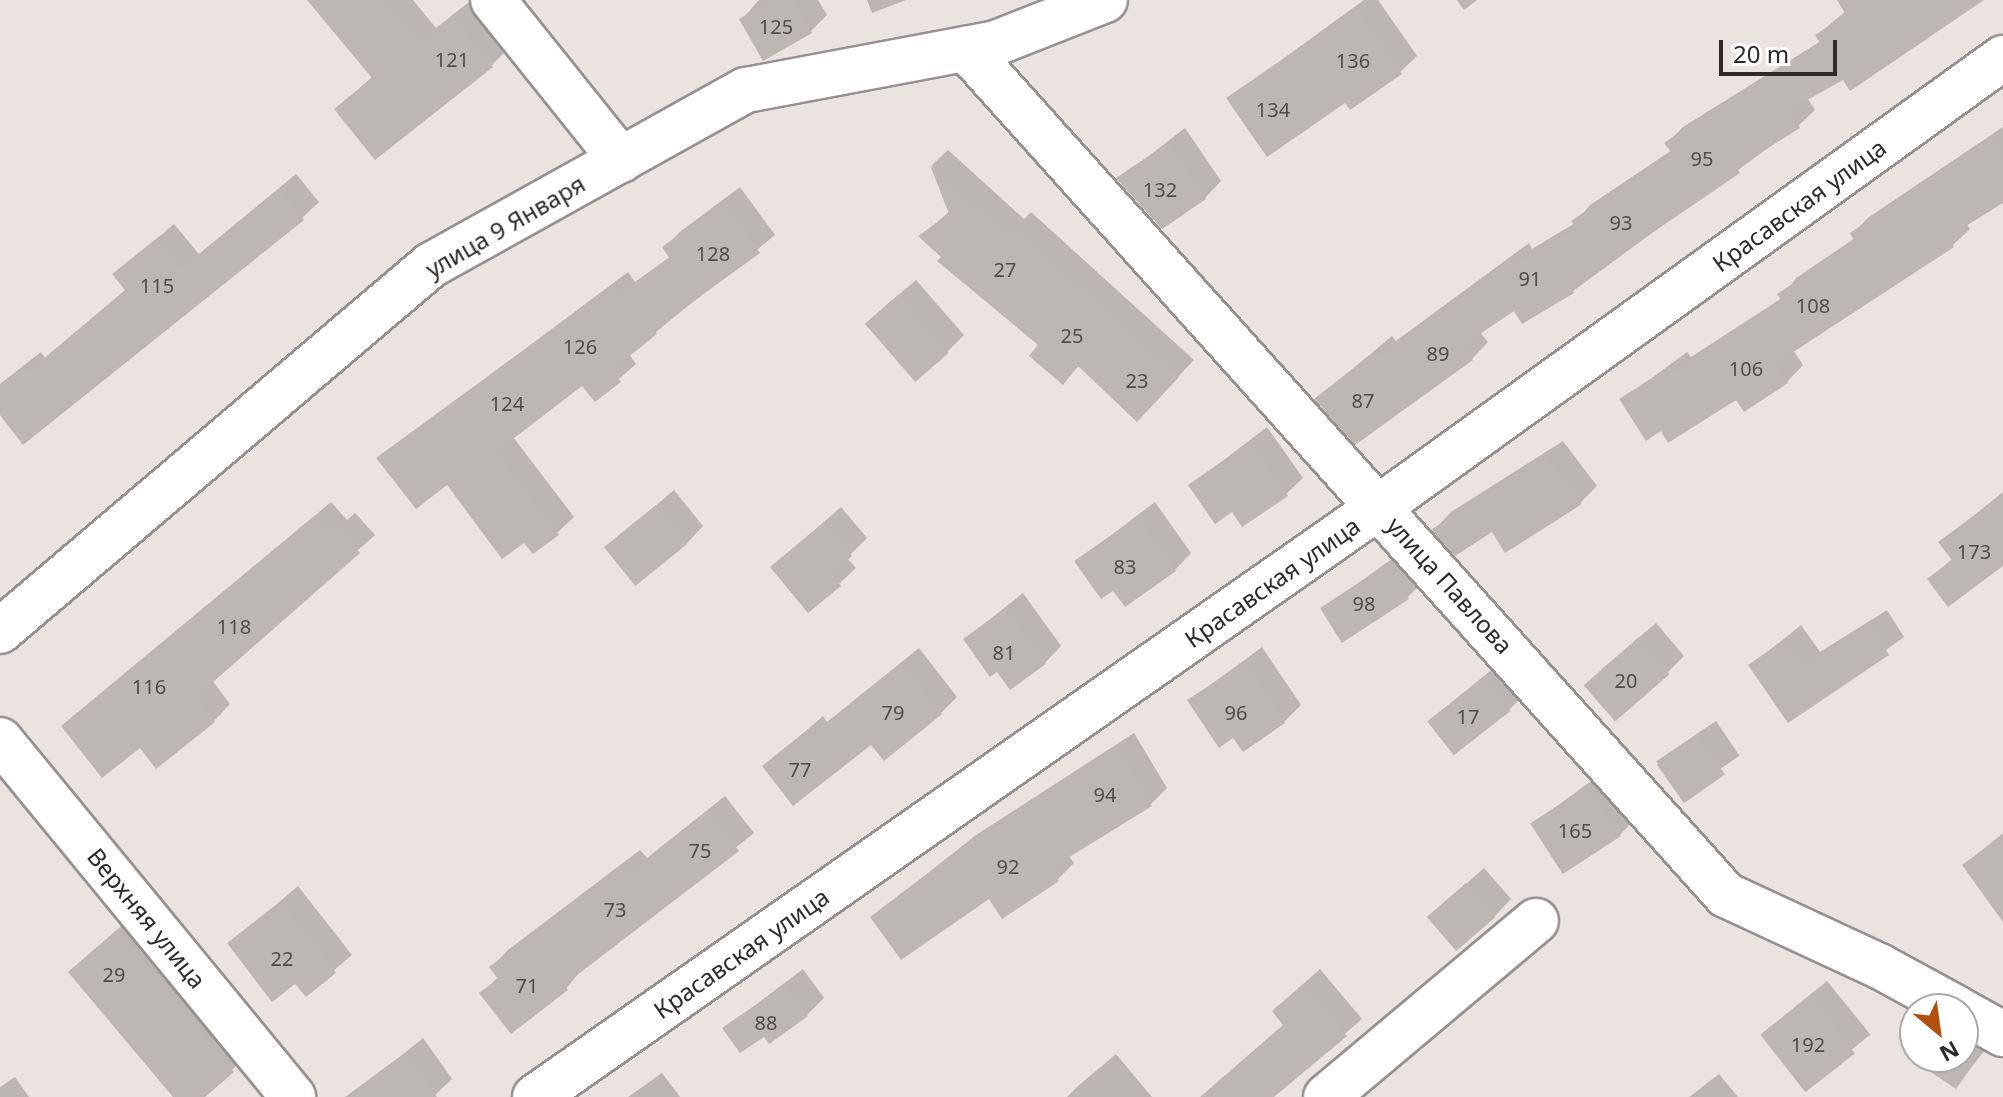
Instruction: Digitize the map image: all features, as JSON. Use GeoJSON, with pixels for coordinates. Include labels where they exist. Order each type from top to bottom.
{"type":"FeatureCollection","features":[{"type":"Feature","properties":{"kind":"street"},"geometry":{"type":"LineString","coordinates":[[493,0],[621,160]]}},
{"type":"Feature","properties":{"kind":"street","name":"улица 9 Января"},"geometry":{"type":"LineString","coordinates":[[0,631],[431,265],[746,90],[996,43],[1105,0]]}},
{"type":"Feature","properties":{"kind":"street","name":"улица Павлова"},"geometry":{"type":"LineString","coordinates":[[966,49],[1726,895],[1881,967],[1929,993]]}},
{"type":"Feature","properties":{"kind":"street","name":"Красавская улица"},"geometry":{"type":"LineString","coordinates":[[535,1097],[1379,507],[2003,58]]}},
{"type":"Feature","properties":{"kind":"street","name":"Верхняя улица"},"geometry":{"type":"LineString","coordinates":[[0,740],[293,1097]]}},
{"type":"Feature","properties":{"kind":"street"},"geometry":{"type":"LineString","coordinates":[[1326,1097],[1536,921]]}},
{"type":"Feature","properties":{"kind":"street","name":"улица Павлова"},"geometry":{"type":"LineString","coordinates":[[1979,1020],[2003,1034]]}},
{"type":"Feature","properties":{"kind":"building"},"geometry":{"type":"Polygon","coordinates":[[[307,0],[383,0],[419,43],[452,17],[493,67],[375,160],[334,109],[372,78],[307,0]]]}},
{"type":"Feature","properties":{"kind":"building"},"geometry":{"type":"Polygon","coordinates":[[[772,0],[793,0],[812,33],[763,61],[739,19],[772,0]]]}},
{"type":"Feature","properties":{"kind":"building"},"geometry":{"type":"Polygon","coordinates":[[[1837,0],[1984,0],[1850,91],[1843,80],[1789,110],[1800,128],[1736,168],[1740,173],[1571,288],[1574,293],[1522,324],[1514,311],[1462,346],[1473,360],[1355,445],[1314,399],[1375,351],[1379,356],[1511,258],[1515,264],[1576,227],[1571,221],[1672,153],[1664,143],[1701,117],[1822,46],[1815,35],[1846,15],[1837,0]]]}},
{"type":"Feature","properties":{"kind":"building"},"geometry":{"type":"Polygon","coordinates":[[[1356,9],[1402,74],[1350,110],[1345,103],[1267,157],[1226,98],[1356,9]]]}},
{"type":"Feature","properties":{"kind":"building"},"geometry":{"type":"Polygon","coordinates":[[[1990,137],[2003,158],[2003,203],[1948,237],[1954,247],[1775,364],[1788,383],[1744,412],[1736,400],[1668,443],[1661,431],[1646,441],[1619,399],[1670,367],[1674,372],[1782,301],[1777,294],[1855,242],[1850,233],[1990,137]]]}},
{"type":"Feature","properties":{"kind":"building"},"geometry":{"type":"Polygon","coordinates":[[[1168,143],[1206,199],[1162,229],[1116,178],[1168,143]]]}},
{"type":"Feature","properties":{"kind":"building"},"geometry":{"type":"Polygon","coordinates":[[[930,165],[1006,235],[1013,227],[1179,377],[1137,422],[1078,366],[1063,385],[1029,356],[1038,345],[937,261],[941,257],[918,236],[949,214],[930,165]]]}},
{"type":"Feature","properties":{"kind":"building"},"geometry":{"type":"Polygon","coordinates":[[[279,189],[304,220],[23,445],[0,415],[0,385],[24,367],[28,372],[125,290],[112,274],[156,239],[181,269],[279,189]]]}},
{"type":"Feature","properties":{"kind":"building"},"geometry":{"type":"Polygon","coordinates":[[[723,202],[760,253],[654,330],[657,334],[612,370],[621,382],[595,402],[582,386],[496,452],[559,535],[533,554],[524,543],[502,559],[447,485],[416,509],[376,458],[610,287],[618,297],[670,259],[662,247],[723,202]]]}},
{"type":"Feature","properties":{"kind":"building"},"geometry":{"type":"Polygon","coordinates":[[[898,295],[949,353],[915,382],[865,324],[898,295]]]}},
{"type":"Feature","properties":{"kind":"building"},"geometry":{"type":"Polygon","coordinates":[[[1250,442],[1288,496],[1242,527],[1232,512],[1215,524],[1188,485],[1250,442]]]}},
{"type":"Feature","properties":{"kind":"building"},"geometry":{"type":"Polygon","coordinates":[[[1546,456],[1582,504],[1505,553],[1492,532],[1455,556],[1434,533],[1432,529],[1546,456]]]}},
{"type":"Feature","properties":{"kind":"building"},"geometry":{"type":"Polygon","coordinates":[[[2003,494],[2003,566],[1948,607],[1927,579],[1952,560],[1938,542],[2003,494]]]}},
{"type":"Feature","properties":{"kind":"building"},"geometry":{"type":"Polygon","coordinates":[[[656,505],[687,544],[635,586],[604,547],[656,505]]]}},
{"type":"Feature","properties":{"kind":"building"},"geometry":{"type":"Polygon","coordinates":[[[313,517],[329,535],[337,527],[360,553],[196,697],[215,722],[156,769],[140,748],[102,778],[61,726],[313,517]]]}},
{"type":"Feature","properties":{"kind":"building"},"geometry":{"type":"Polygon","coordinates":[[[1138,517],[1176,571],[1125,607],[1113,591],[1101,599],[1074,561],[1138,517]]]}},
{"type":"Feature","properties":{"kind":"building"},"geometry":{"type":"Polygon","coordinates":[[[824,522],[852,556],[831,574],[841,586],[808,613],[770,567],[824,522]]]}},
{"type":"Feature","properties":{"kind":"building"},"geometry":{"type":"Polygon","coordinates":[[[1392,561],[1412,583],[1402,589],[1409,599],[1342,643],[1320,608],[1392,561]]]}},
{"type":"Feature","properties":{"kind":"building"},"geometry":{"type":"Polygon","coordinates":[[[1006,608],[1046,664],[1010,690],[997,672],[990,677],[963,639],[1006,608]]]}},
{"type":"Feature","properties":{"kind":"building"},"geometry":{"type":"Polygon","coordinates":[[[1870,625],[1889,655],[1788,723],[1748,665],[1784,640],[1803,667],[1870,625]]]}},
{"type":"Feature","properties":{"kind":"building"},"geometry":{"type":"Polygon","coordinates":[[[1638,638],[1669,674],[1615,721],[1584,685],[1638,638]]]}},
{"type":"Feature","properties":{"kind":"building"},"geometry":{"type":"Polygon","coordinates":[[[1245,662],[1285,723],[1243,752],[1233,738],[1219,748],[1187,700],[1245,662]]]}},
{"type":"Feature","properties":{"kind":"building"},"geometry":{"type":"Polygon","coordinates":[[[902,663],[942,714],[884,761],[871,745],[793,806],[762,766],[806,731],[810,737],[902,663]]]}},
{"type":"Feature","properties":{"kind":"building"},"geometry":{"type":"Polygon","coordinates":[[[1484,677],[1510,711],[1454,755],[1427,721],[1484,677]]]}},
{"type":"Feature","properties":{"kind":"building"},"geometry":{"type":"Polygon","coordinates":[[[1698,736],[1725,775],[1684,803],[1657,765],[1698,736]]]}},
{"type":"Feature","properties":{"kind":"building"},"geometry":{"type":"Polygon","coordinates":[[[1117,748],[1152,806],[1050,869],[1059,881],[1002,919],[989,899],[901,960],[870,917],[957,851],[1117,748]]]}},
{"type":"Feature","properties":{"kind":"building"},"geometry":{"type":"Polygon","coordinates":[[[1588,786],[1621,836],[1563,874],[1530,824],[1588,786]]]}},
{"type":"Feature","properties":{"kind":"building"},"geometry":{"type":"Polygon","coordinates":[[[707,811],[739,851],[564,985],[568,990],[511,1034],[479,993],[498,979],[489,967],[623,865],[629,873],[707,811]]]}},
{"type":"Feature","properties":{"kind":"building"},"geometry":{"type":"Polygon","coordinates":[[[2003,835],[2003,922],[1962,865],[2003,835]]]}},
{"type":"Feature","properties":{"kind":"building"},"geometry":{"type":"Polygon","coordinates":[[[1466,883],[1496,917],[1456,951],[1427,917],[1466,883]]]}},
{"type":"Feature","properties":{"kind":"building"},"geometry":{"type":"Polygon","coordinates":[[[281,901],[336,973],[306,997],[295,984],[272,1002],[227,943],[281,901]]]}},
{"type":"Feature","properties":{"kind":"building"},"geometry":{"type":"Polygon","coordinates":[[[118,929],[234,1072],[205,1097],[173,1097],[68,972],[118,929]]]}},
{"type":"Feature","properties":{"kind":"building"},"geometry":{"type":"Polygon","coordinates":[[[786,984],[808,1016],[769,1044],[764,1037],[740,1053],[722,1028],[786,984]]]}},
{"type":"Feature","properties":{"kind":"building"},"geometry":{"type":"Polygon","coordinates":[[[1303,984],[1347,1036],[1274,1097],[1200,1097],[1283,1025],[1272,1011],[1303,984]]]}},
{"type":"Feature","properties":{"kind":"building"},"geometry":{"type":"Polygon","coordinates":[[[1810,996],[1855,1054],[1805,1092],[1760,1035],[1810,996]]]}},
{"type":"Feature","properties":{"kind":"building"},"geometry":{"type":"Polygon","coordinates":[[[405,1053],[437,1097],[345,1097],[405,1053]]]}},
{"type":"Feature","properties":{"kind":"building"},"geometry":{"type":"Polygon","coordinates":[[[1932,1073],[1967,1073],[1956,1089],[1932,1073]]]}}]}
